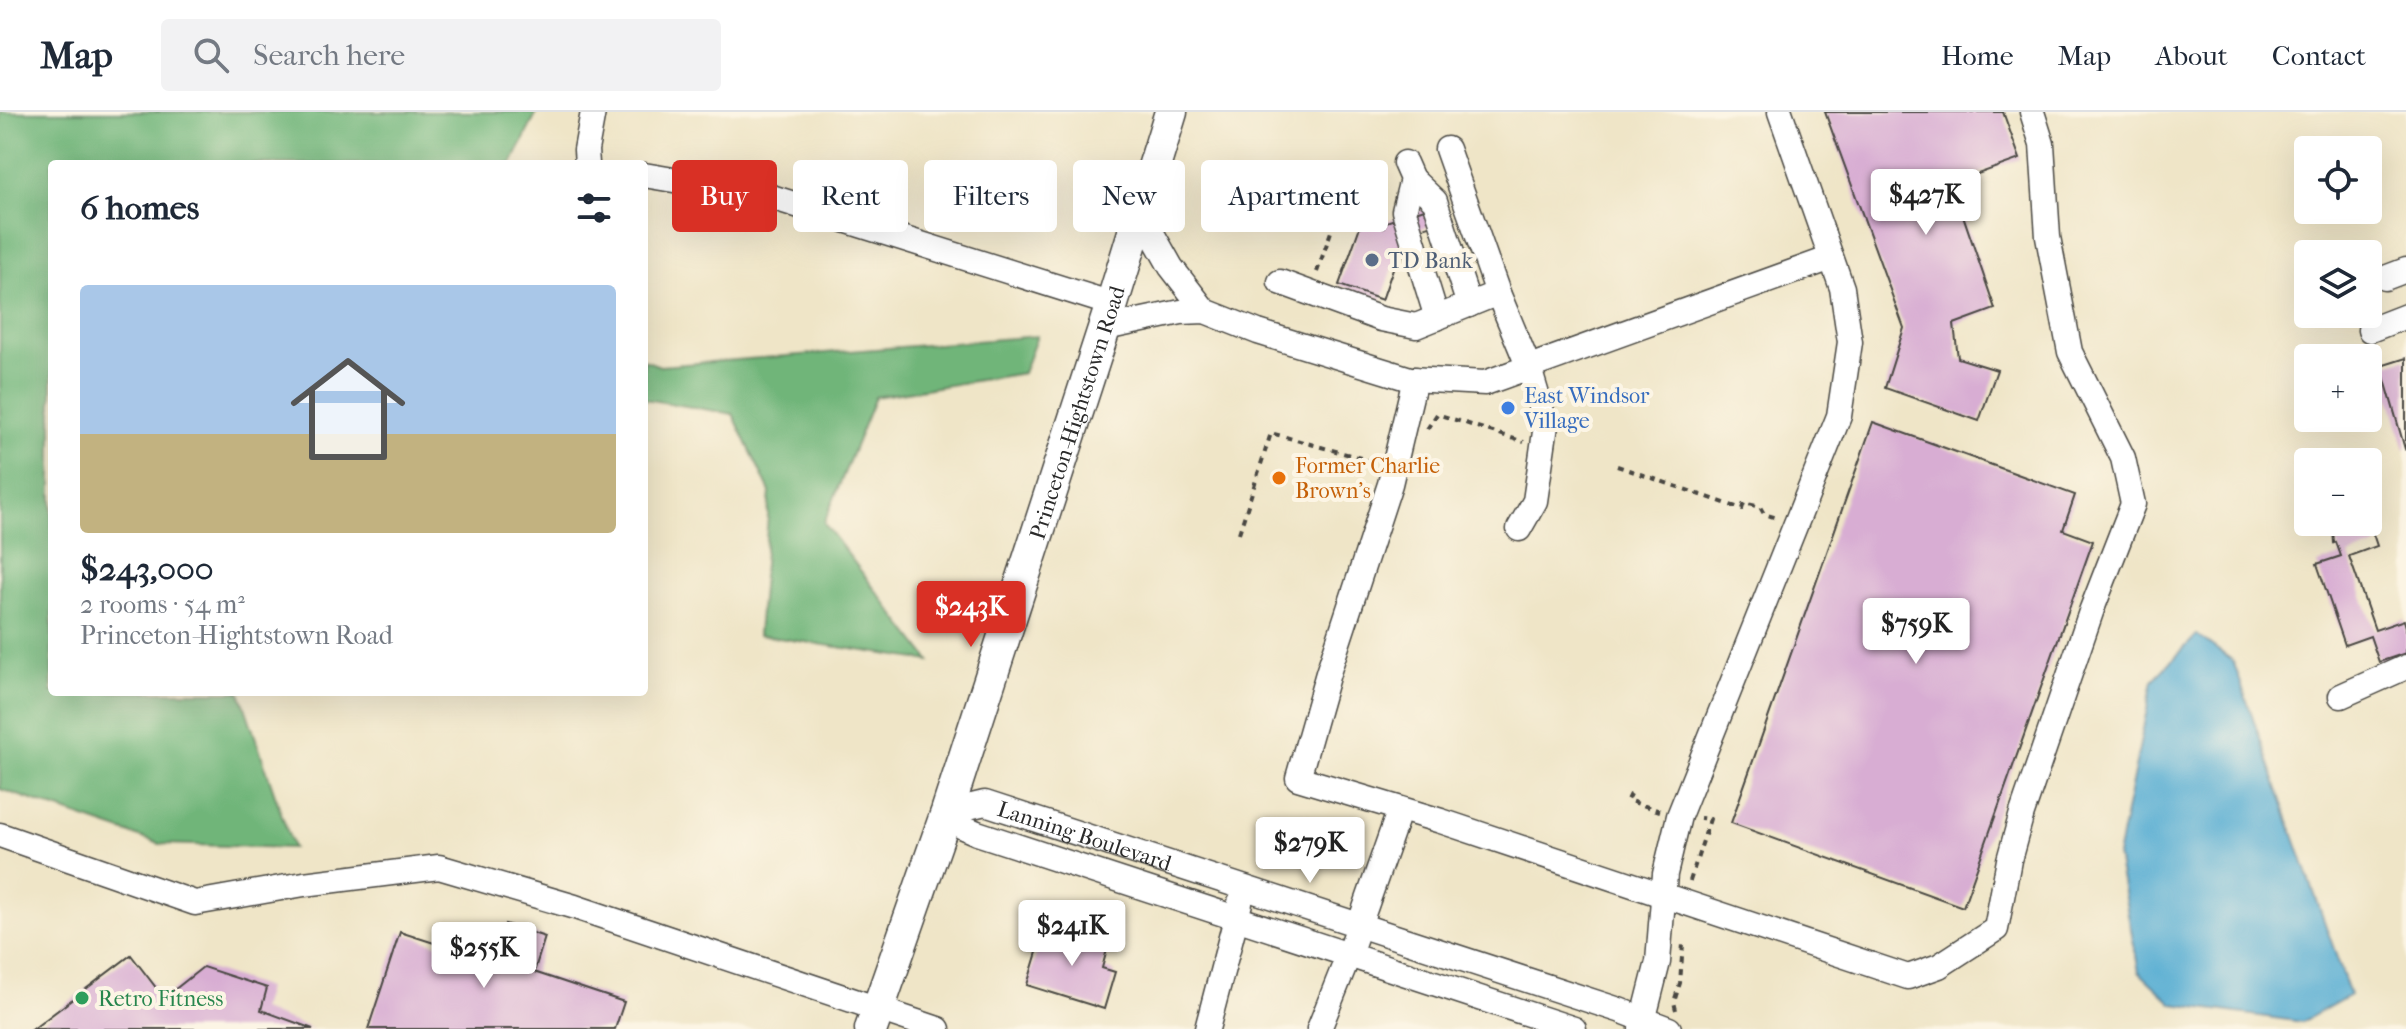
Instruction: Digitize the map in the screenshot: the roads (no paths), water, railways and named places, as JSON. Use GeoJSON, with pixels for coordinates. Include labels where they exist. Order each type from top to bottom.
{"type":"FeatureCollection","features":[{"type":"Feature","properties":{"kind":"main road","name":"Princeton-Hightstown Road"},"geometry":{"type":"LineString","coordinates":[[1157,160],[1171,112]]}},
{"type":"Feature","properties":{"kind":"main road","name":"Princeton-Hightstown Road"},"geometry":{"type":"LineString","coordinates":[[874,1020],[947,812],[1135,232]]}},
{"type":"Feature","properties":{"kind":"street"},"geometry":{"type":"LineString","coordinates":[[587,160],[593,112]]}},
{"type":"Feature","properties":{"kind":"street"},"geometry":{"type":"LineString","coordinates":[[1642,1025],[1658,962],[1665,874],[1679,816],[1839,416],[1850,342],[1842,288],[1780,112]]}},
{"type":"Feature","properties":{"kind":"street"},"geometry":{"type":"LineString","coordinates":[[1415,379],[1394,467],[1298,778],[1908,977],[1939,966],[1996,929],[2009,860],[2022,813],[2092,609],[2133,504],[2123,458],[2070,352],[2048,237],[2042,144],[2032,112]]}},
{"type":"Feature","properties":{"kind":"street"},"geometry":{"type":"LineString","coordinates":[[1447,149],[1498,293],[1529,368],[1546,425],[1535,501],[1519,529]]}},
{"type":"Feature","properties":{"kind":"street"},"geometry":{"type":"LineString","coordinates":[[1408,171],[1435,201],[1453,311],[1404,211],[1408,171]]}},
{"type":"Feature","properties":{"kind":"street"},"geometry":{"type":"LineString","coordinates":[[648,176],[768,196],[1108,316],[1154,317],[1205,311],[1258,332],[1415,379],[1485,383],[1831,258]]}},
{"type":"Feature","properties":{"kind":"street"},"geometry":{"type":"LineString","coordinates":[[1151,232],[1171,267],[1205,311]]}},
{"type":"Feature","properties":{"kind":"street"},"geometry":{"type":"LineString","coordinates":[[1280,282],[1381,319],[1416,326],[1498,293]]}},
{"type":"Feature","properties":{"kind":"street"},"geometry":{"type":"LineString","coordinates":[[2370,330],[2406,316]]}},
{"type":"Feature","properties":{"kind":"street"},"geometry":{"type":"LineString","coordinates":[[2341,696],[2406,667]]}},
{"type":"Feature","properties":{"kind":"street","name":"Lanning Boulevard"},"geometry":{"type":"LineString","coordinates":[[947,812],[985,803],[1619,1010],[1642,1025],[1669,1029]]}},
{"type":"Feature","properties":{"kind":"street"},"geometry":{"type":"LineString","coordinates":[[1319,1029],[1400,809]]}},
{"type":"Feature","properties":{"kind":"street","name":"Lanning Boulevard"},"geometry":{"type":"LineString","coordinates":[[947,812],[963,827],[977,833],[1574,1029]]}},
{"type":"Feature","properties":{"kind":"street"},"geometry":{"type":"LineString","coordinates":[[0,835],[195,903],[304,884],[439,867],[575,907],[874,1020],[938,1029]]}},
{"type":"Feature","properties":{"kind":"street"},"geometry":{"type":"LineString","coordinates":[[1207,1029],[1245,889]]}},
{"type":"Feature","properties":{"kind":"water"},"geometry":{"type":"Polygon","coordinates":[[[2197,635],[2233,661],[2350,995],[2302,1022],[2173,1004],[2139,972],[2117,856],[2153,680],[2197,635]]]}},
{"type":"Feature","properties":{"kind":"place","name":"TD Bank"},"geometry":{"type":"Point","coordinates":[1372,260]}},
{"type":"Feature","properties":{"kind":"place","name":"East Windsor Village"},"geometry":{"type":"Point","coordinates":[1508,408]}},
{"type":"Feature","properties":{"kind":"place","name":"Former Charlie Brown's"},"geometry":{"type":"Point","coordinates":[1279,478]}},
{"type":"Feature","properties":{"kind":"place","name":"Retro Fitness"},"geometry":{"type":"Point","coordinates":[82,998]}}]}
